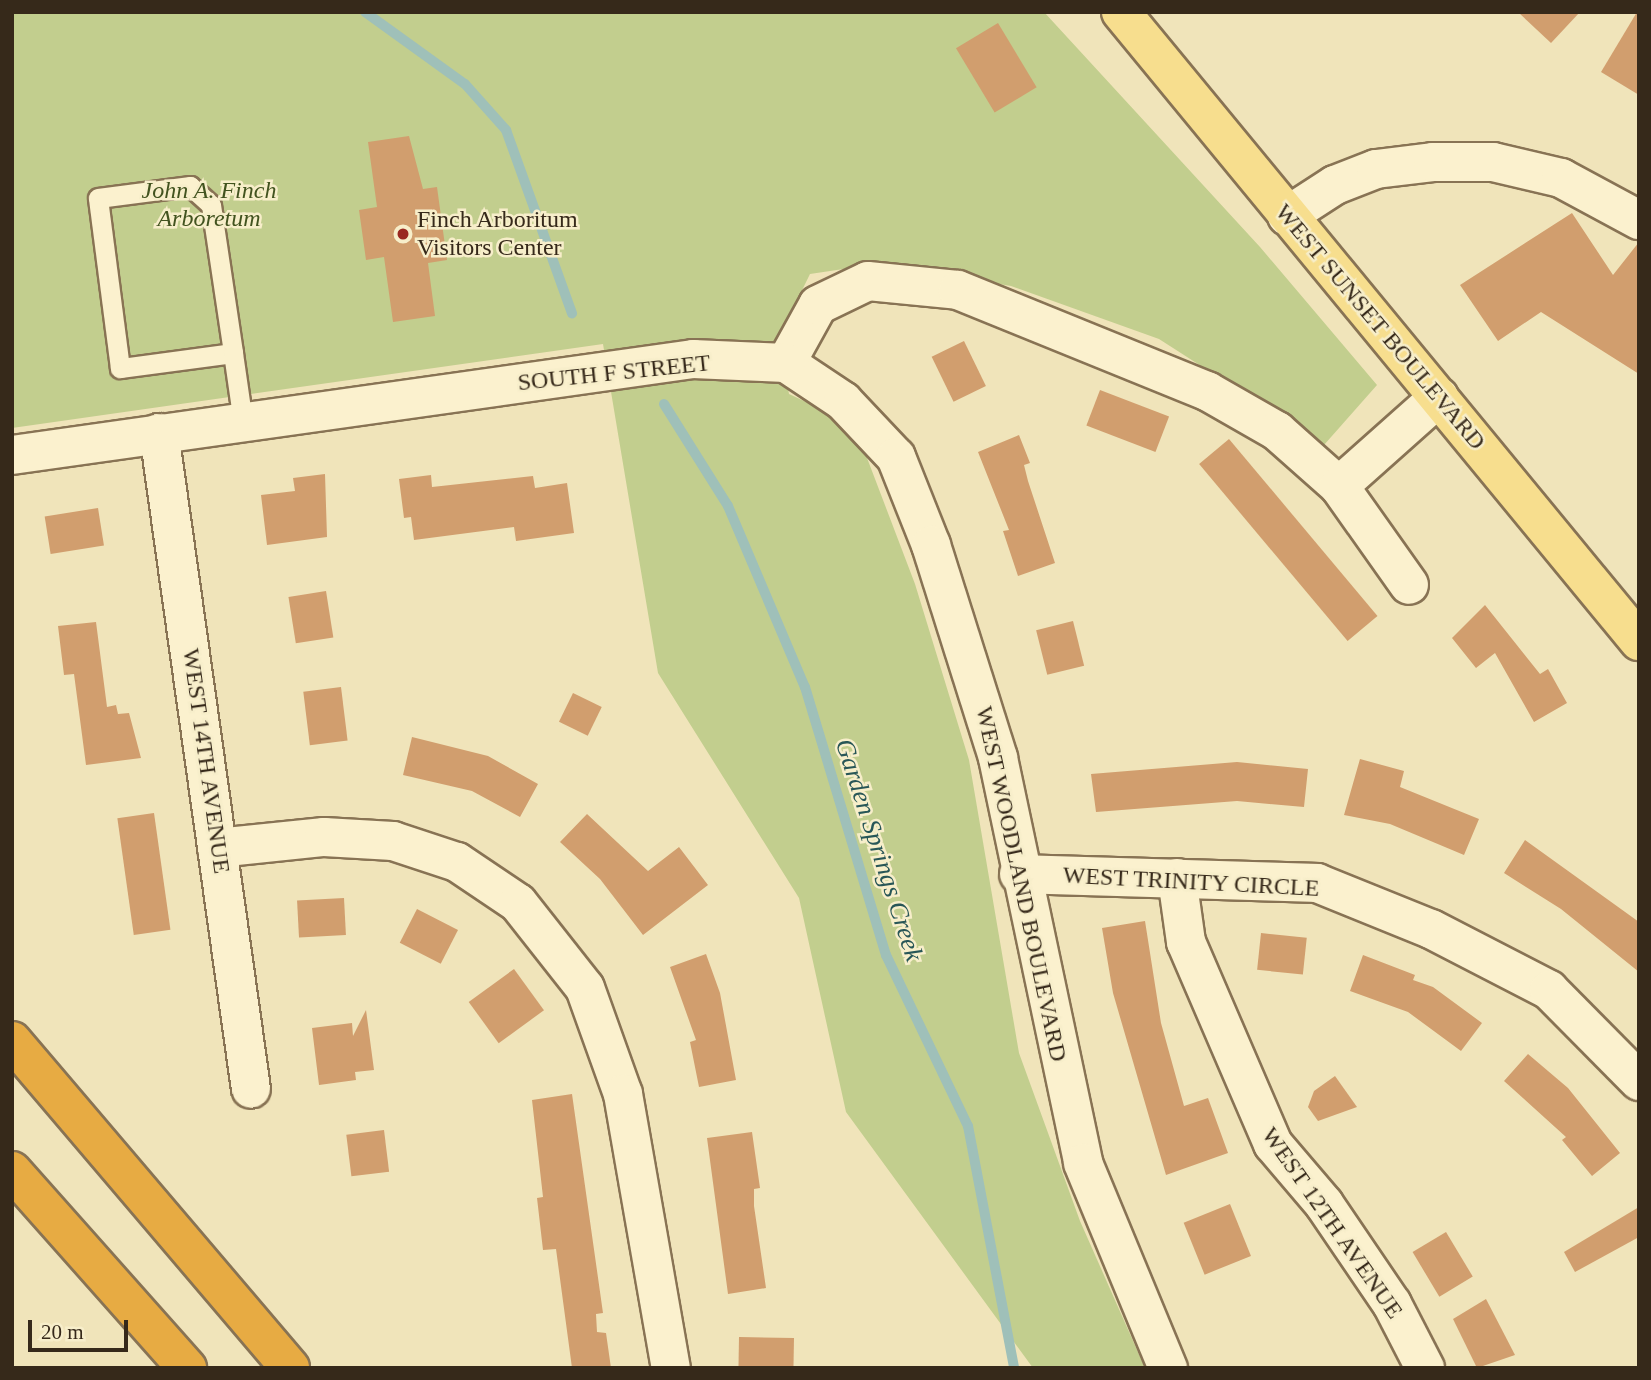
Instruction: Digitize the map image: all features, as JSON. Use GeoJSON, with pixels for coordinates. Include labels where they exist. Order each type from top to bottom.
{"type":"FeatureCollection","features":[{"type":"Feature","properties":{"kind":"highway"},"geometry":{"type":"LineString","coordinates":[[12,1041],[290,1368]]}},
{"type":"Feature","properties":{"kind":"highway"},"geometry":{"type":"LineString","coordinates":[[12,1171],[187,1368]]}},
{"type":"Feature","properties":{"kind":"main road","name":"WEST SUNSET BOULEVARD"},"geometry":{"type":"LineString","coordinates":[[1121,12],[1639,641]]}},
{"type":"Feature","properties":{"kind":"street"},"geometry":{"type":"LineString","coordinates":[[1287,216],[1335,185],[1377,169],[1433,162],[1493,162],[1561,178],[1639,220]]}},
{"type":"Feature","properties":{"kind":"street"},"geometry":{"type":"LineString","coordinates":[[786,363],[818,305],[868,281],[958,290],[1207,391],[1277,431],[1339,486],[1409,585]]}},
{"type":"Feature","properties":{"kind":"street","name":"SOUTH F STREET"},"geometry":{"type":"LineString","coordinates":[[12,455],[693,359],[786,363]]}},
{"type":"Feature","properties":{"kind":"street","name":"WEST WOODLAND BOULEVARD"},"geometry":{"type":"LineString","coordinates":[[786,363],[843,401],[896,457],[962,635],[998,758],[1019,874],[1083,1163],[1168,1368]]}},
{"type":"Feature","properties":{"kind":"street"},"geometry":{"type":"LineString","coordinates":[[1339,486],[1439,397]]}},
{"type":"Feature","properties":{"kind":"street","name":"WEST 14TH AVENUE"},"geometry":{"type":"LineString","coordinates":[[159,433],[251,1089]]}},
{"type":"Feature","properties":{"kind":"street"},"geometry":{"type":"LineString","coordinates":[[217,848],[324,837],[393,841],[457,862],[518,903],[585,988],[623,1094],[671,1368]]}},
{"type":"Feature","properties":{"kind":"street","name":"WEST TRINITY CIRCLE"},"geometry":{"type":"LineString","coordinates":[[1019,874],[1317,883],[1431,929],[1549,990],[1639,1082]]}},
{"type":"Feature","properties":{"kind":"street","name":"WEST 12TH AVENUE"},"geometry":{"type":"LineString","coordinates":[[1177,878],[1186,942],[1273,1144],[1332,1215],[1392,1304],[1425,1368]]}},
{"type":"Feature","properties":{"kind":"lane"},"geometry":{"type":"LineString","coordinates":[[233,353],[120,368],[98,198],[190,186],[211,205],[233,353],[243,422]]}},
{"type":"Feature","properties":{"kind":"green space","name":"John A. Finch Arboretum"},"geometry":{"type":"Polygon","coordinates":[[[12,12],[1044,12],[1260,247],[1377,385],[1324,445],[1159,339],[1011,286],[877,264],[810,274],[779,337],[789,394],[828,412],[864,450],[915,584],[969,760],[1019,1053],[1080,1221],[1145,1368],[1033,1368],[846,1112],[799,898],[658,673],[603,344],[12,428],[12,12]]]}},
{"type":"Feature","properties":{"kind":"building"},"geometry":{"type":"Polygon","coordinates":[[[1518,12],[1580,12],[1551,43],[1518,12]]]}},
{"type":"Feature","properties":{"kind":"building"},"geometry":{"type":"Polygon","coordinates":[[[1639,12],[1639,95],[1601,72],[1639,12]]]}},
{"type":"Feature","properties":{"kind":"building"},"geometry":{"type":"Polygon","coordinates":[[[998,23],[1037,87],[995,113],[956,48],[998,23]]]}},
{"type":"Feature","properties":{"kind":"building","name":"Finch Arboritum Visitors Center"},"geometry":{"type":"Polygon","coordinates":[[[409,136],[423,189],[437,187],[447,260],[428,263],[435,316],[393,322],[384,257],[366,260],[359,210],[377,207],[368,142],[409,136]]]}},
{"type":"Feature","properties":{"kind":"building"},"geometry":{"type":"Polygon","coordinates":[[[1572,213],[1613,275],[1639,242],[1639,374],[1541,312],[1498,341],[1460,285],[1572,213]]]}},
{"type":"Feature","properties":{"kind":"building"},"geometry":{"type":"Polygon","coordinates":[[[964,341],[986,386],[954,402],[932,357],[964,341]]]}},
{"type":"Feature","properties":{"kind":"building"},"geometry":{"type":"Polygon","coordinates":[[[1100,390],[1169,417],[1155,452],[1086,425],[1100,390]]]}},
{"type":"Feature","properties":{"kind":"building"},"geometry":{"type":"Polygon","coordinates":[[[1019,435],[1030,463],[1024,465],[1028,481],[1055,563],[1018,576],[1003,531],[1009,530],[978,452],[1019,435]]]}},
{"type":"Feature","properties":{"kind":"building"},"geometry":{"type":"Polygon","coordinates":[[[1229,439],[1377,616],[1348,641],[1199,464],[1229,439]]]}},
{"type":"Feature","properties":{"kind":"building"},"geometry":{"type":"Polygon","coordinates":[[[325,474],[327,537],[267,545],[261,495],[295,491],[293,478],[325,474]]]}},
{"type":"Feature","properties":{"kind":"building"},"geometry":{"type":"Polygon","coordinates":[[[431,475],[432,487],[533,476],[535,488],[567,483],[574,533],[516,541],[514,527],[414,540],[411,517],[404,518],[399,479],[431,475]]]}},
{"type":"Feature","properties":{"kind":"building"},"geometry":{"type":"Polygon","coordinates":[[[98,508],[104,546],[51,554],[45,516],[98,508]]]}},
{"type":"Feature","properties":{"kind":"building"},"geometry":{"type":"Polygon","coordinates":[[[326,591],[333,637],[296,643],[288,597],[326,591]]]}},
{"type":"Feature","properties":{"kind":"building"},"geometry":{"type":"Polygon","coordinates":[[[1485,605],[1540,674],[1548,669],[1567,703],[1534,722],[1495,653],[1476,668],[1452,638],[1485,605]]]}},
{"type":"Feature","properties":{"kind":"building"},"geometry":{"type":"Polygon","coordinates":[[[1073,621],[1084,666],[1047,675],[1036,630],[1073,621]]]}},
{"type":"Feature","properties":{"kind":"building"},"geometry":{"type":"Polygon","coordinates":[[[96,622],[107,707],[116,705],[118,714],[129,713],[141,758],[86,765],[74,674],[64,675],[58,626],[96,622]]]}},
{"type":"Feature","properties":{"kind":"building"},"geometry":{"type":"Polygon","coordinates":[[[341,687],[348,741],[310,745],[303,692],[341,687]]]}},
{"type":"Feature","properties":{"kind":"building"},"geometry":{"type":"Polygon","coordinates":[[[573,693],[602,707],[588,736],[559,722],[573,693]]]}},
{"type":"Feature","properties":{"kind":"building"},"geometry":{"type":"Polygon","coordinates":[[[412,737],[488,756],[538,784],[520,817],[472,791],[403,775],[412,737]]]}},
{"type":"Feature","properties":{"kind":"building"},"geometry":{"type":"Polygon","coordinates":[[[1360,759],[1404,771],[1400,787],[1479,819],[1464,855],[1390,824],[1344,815],[1360,759]]]}},
{"type":"Feature","properties":{"kind":"building"},"geometry":{"type":"Polygon","coordinates":[[[1237,762],[1308,769],[1304,807],[1237,801],[1096,812],[1091,774],[1237,762]]]}},
{"type":"Feature","properties":{"kind":"building"},"geometry":{"type":"Polygon","coordinates":[[[154,813],[170,930],[134,935],[117,818],[154,813]]]}},
{"type":"Feature","properties":{"kind":"building"},"geometry":{"type":"Polygon","coordinates":[[[587,814],[648,871],[679,847],[708,885],[643,935],[600,879],[560,842],[587,814]]]}},
{"type":"Feature","properties":{"kind":"building"},"geometry":{"type":"Polygon","coordinates":[[[1525,840],[1639,922],[1639,972],[1561,909],[1504,873],[1525,840]]]}},
{"type":"Feature","properties":{"kind":"building"},"geometry":{"type":"Polygon","coordinates":[[[344,898],[346,935],[299,937],[297,900],[344,898]]]}},
{"type":"Feature","properties":{"kind":"building"},"geometry":{"type":"Polygon","coordinates":[[[417,909],[458,930],[441,964],[400,943],[417,909]]]}},
{"type":"Feature","properties":{"kind":"building"},"geometry":{"type":"Polygon","coordinates":[[[1145,921],[1161,1023],[1184,1106],[1208,1098],[1228,1153],[1166,1175],[1113,993],[1102,928],[1145,921]]]}},
{"type":"Feature","properties":{"kind":"building"},"geometry":{"type":"Polygon","coordinates":[[[1261,933],[1307,938],[1303,975],[1257,970],[1261,933]]]}},
{"type":"Feature","properties":{"kind":"building"},"geometry":{"type":"Polygon","coordinates":[[[706,954],[720,993],[736,1080],[699,1087],[690,1042],[696,1040],[670,967],[706,954]]]}},
{"type":"Feature","properties":{"kind":"building"},"geometry":{"type":"Polygon","coordinates":[[[1363,955],[1415,975],[1413,980],[1433,987],[1482,1023],[1461,1051],[1408,1012],[1350,991],[1363,955]]]}},
{"type":"Feature","properties":{"kind":"building"},"geometry":{"type":"Polygon","coordinates":[[[514,969],[544,1010],[499,1043],[469,1002],[514,969]]]}},
{"type":"Feature","properties":{"kind":"building"},"geometry":{"type":"Polygon","coordinates":[[[366,1010],[374,1070],[355,1072],[356,1080],[319,1085],[312,1028],[352,1023],[353,1036],[366,1010]]]}},
{"type":"Feature","properties":{"kind":"building"},"geometry":{"type":"Polygon","coordinates":[[[1528,1054],[1568,1088],[1620,1153],[1592,1176],[1562,1140],[1566,1137],[1504,1081],[1528,1054]]]}},
{"type":"Feature","properties":{"kind":"building"},"geometry":{"type":"Polygon","coordinates":[[[1335,1076],[1357,1107],[1318,1121],[1308,1107],[1314,1091],[1335,1076]]]}},
{"type":"Feature","properties":{"kind":"building"},"geometry":{"type":"Polygon","coordinates":[[[572,1094],[603,1313],[596,1314],[597,1332],[606,1333],[611,1368],[572,1368],[556,1249],[543,1250],[537,1198],[543,1197],[532,1100],[572,1094]]]}},
{"type":"Feature","properties":{"kind":"building"},"geometry":{"type":"Polygon","coordinates":[[[384,1130],[389,1172],[351,1176],[346,1135],[384,1130]]]}},
{"type":"Feature","properties":{"kind":"building"},"geometry":{"type":"Polygon","coordinates":[[[752,1132],[760,1188],[754,1189],[754,1206],[766,1288],[728,1294],[707,1138],[752,1132]]]}},
{"type":"Feature","properties":{"kind":"building"},"geometry":{"type":"Polygon","coordinates":[[[1230,1204],[1251,1256],[1205,1275],[1184,1223],[1230,1204]]]}},
{"type":"Feature","properties":{"kind":"building"},"geometry":{"type":"Polygon","coordinates":[[[1639,1207],[1639,1237],[1575,1272],[1564,1252],[1639,1207]]]}},
{"type":"Feature","properties":{"kind":"building"},"geometry":{"type":"Polygon","coordinates":[[[1446,1232],[1473,1277],[1439,1297],[1413,1252],[1446,1232]]]}},
{"type":"Feature","properties":{"kind":"building"},"geometry":{"type":"Polygon","coordinates":[[[1486,1299],[1515,1355],[1477,1368],[1453,1319],[1486,1299]]]}},
{"type":"Feature","properties":{"kind":"building"},"geometry":{"type":"Polygon","coordinates":[[[739,1337],[794,1338],[793,1368],[738,1368],[739,1337]]]}},
{"type":"Feature","properties":{"kind":"waterway","name":"Garden Springs Creek"},"geometry":{"type":"LineString","coordinates":[[365,12],[465,84],[506,130],[572,313]]}},
{"type":"Feature","properties":{"kind":"waterway","name":"Garden Springs Creek"},"geometry":{"type":"LineString","coordinates":[[664,404],[728,506],[805,687],[886,955],[968,1126],[1014,1368]]}},
{"type":"Feature","properties":{"kind":"place","name":"Finch Arboritum Visitors Center"},"geometry":{"type":"Point","coordinates":[403,234]}}]}
